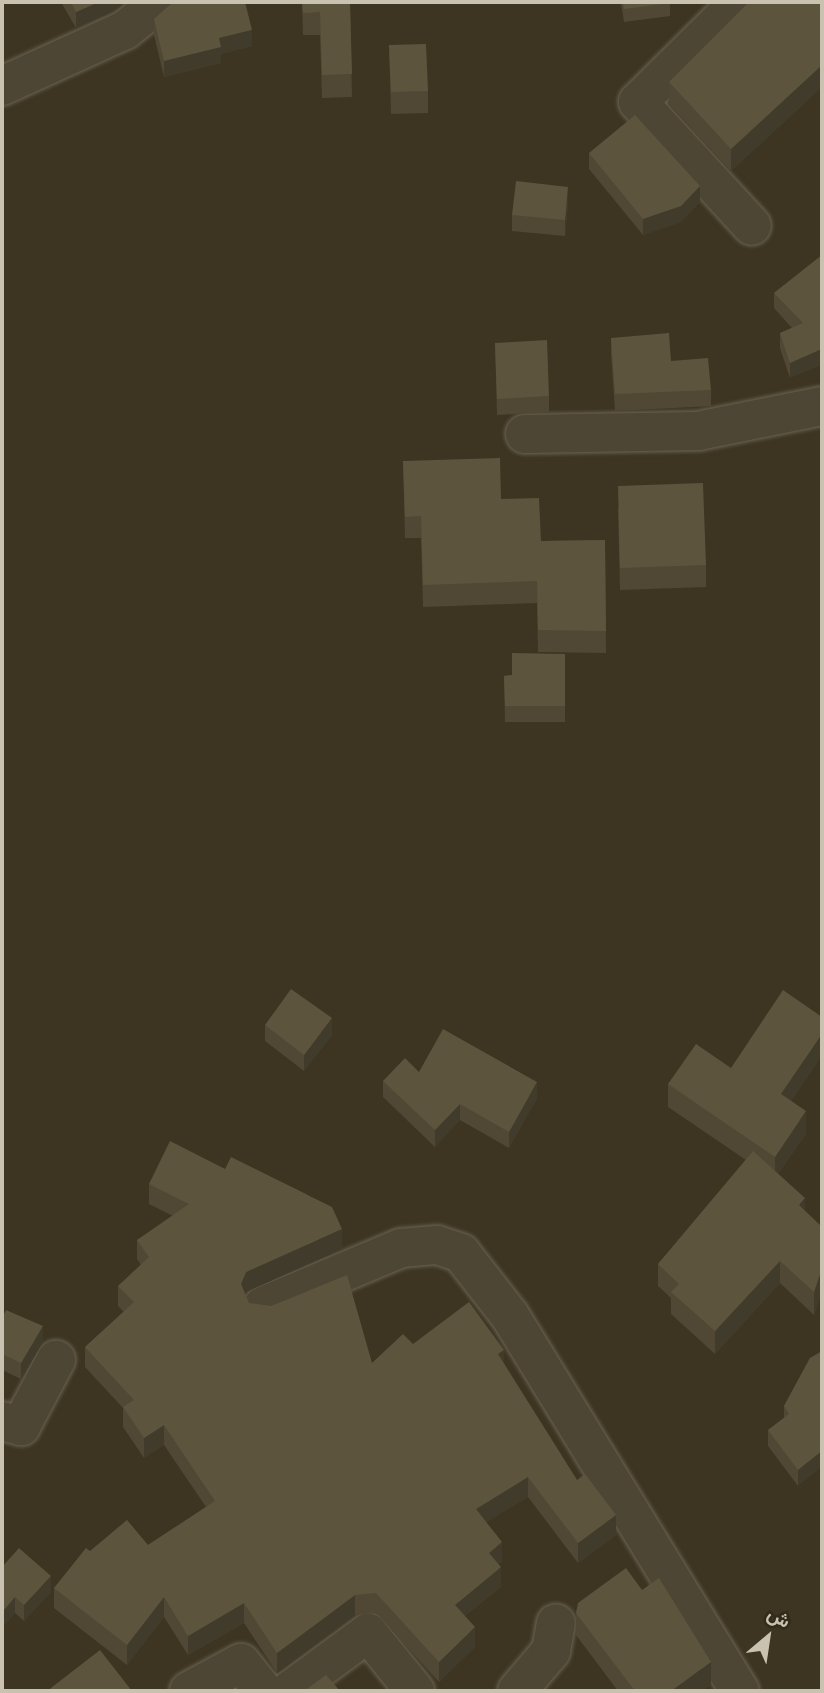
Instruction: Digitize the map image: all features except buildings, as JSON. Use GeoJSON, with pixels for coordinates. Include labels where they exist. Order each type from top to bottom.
{"type":"FeatureCollection","features":[{"type":"Feature","properties":{"kind":"street"},"geometry":{"type":"LineString","coordinates":[[2,86],[125,30],[160,2]]}},
{"type":"Feature","properties":{"kind":"street"},"geometry":{"type":"LineString","coordinates":[[739,2],[638,102],[752,226]]}},
{"type":"Feature","properties":{"kind":"street"},"geometry":{"type":"LineString","coordinates":[[525,434],[698,430],[822,406]]}},
{"type":"Feature","properties":{"kind":"street"},"geometry":{"type":"LineString","coordinates":[[264,1306],[401,1248],[437,1245],[461,1253],[510,1316],[740,1691]]}},
{"type":"Feature","properties":{"kind":"street"},"geometry":{"type":"LineString","coordinates":[[2,1421],[21,1426],[56,1360]]}},
{"type":"Feature","properties":{"kind":"street"},"geometry":{"type":"LineString","coordinates":[[517,1691],[551,1651],[556,1623]]}},
{"type":"Feature","properties":{"kind":"street"},"geometry":{"type":"LineString","coordinates":[[289,1691],[368,1633],[415,1691]]}},
{"type":"Feature","properties":{"kind":"street"},"geometry":{"type":"LineString","coordinates":[[189,1691],[241,1663],[264,1691]]}}]}
